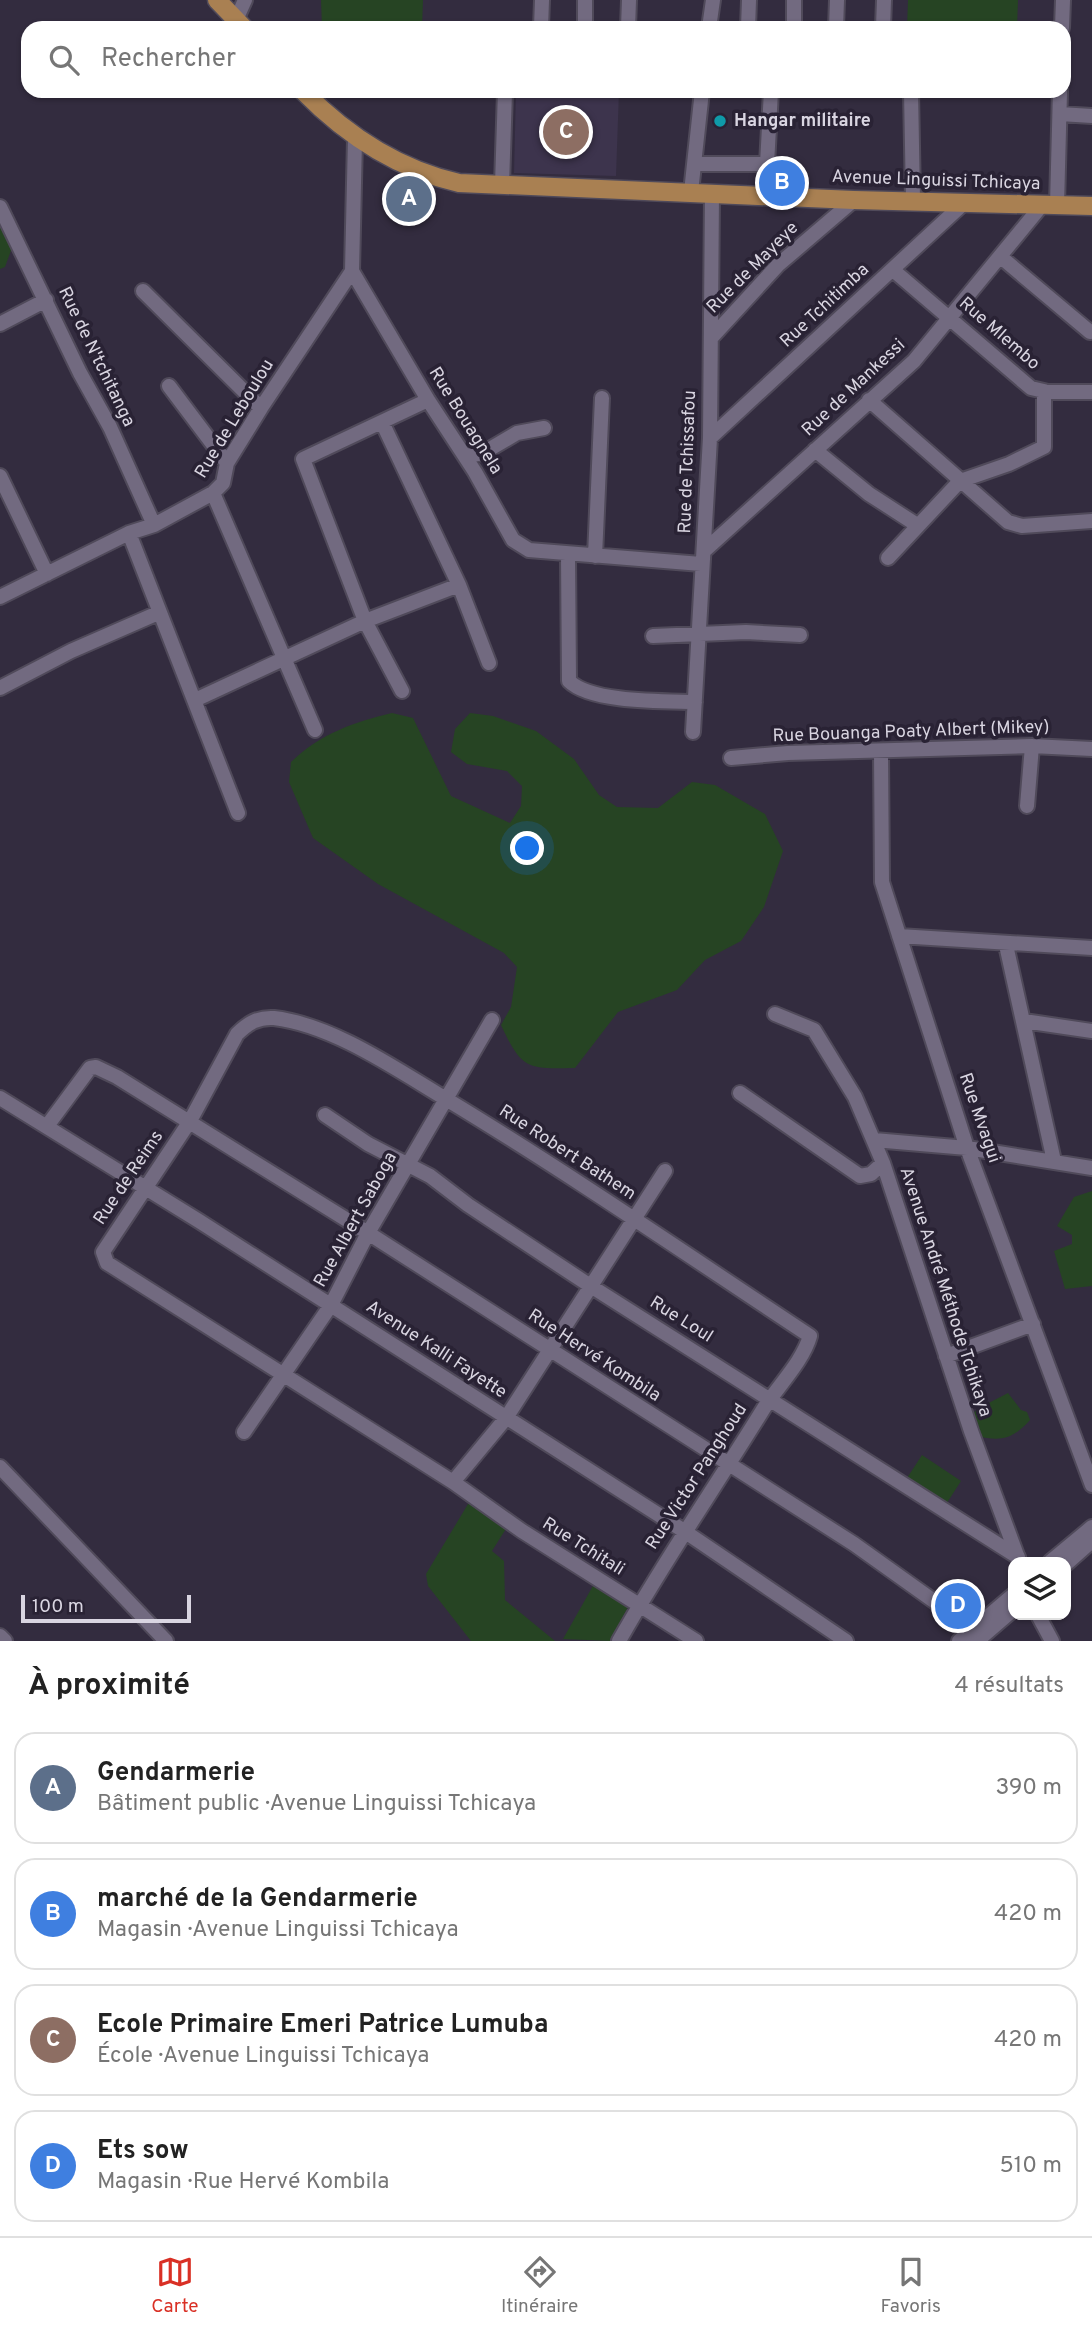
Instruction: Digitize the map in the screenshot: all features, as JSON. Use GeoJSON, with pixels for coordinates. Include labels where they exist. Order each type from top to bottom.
{"type":"FeatureCollection","features":[{"type":"Feature","properties":{"kind":"main road"},"geometry":{"type":"LineString","coordinates":[[217,0],[237,21]]}},
{"type":"Feature","properties":{"kind":"main road","name":"Avenue Linguissi Tchicaya"},"geometry":{"type":"LineString","coordinates":[[311,98],[355,139],[430,177],[459,183],[854,200],[1092,206]]}},
{"type":"Feature","properties":{"kind":"street"},"geometry":{"type":"LineString","coordinates":[[241,21],[245,0]]}},
{"type":"Feature","properties":{"kind":"street"},"geometry":{"type":"LineString","coordinates":[[541,21],[542,0]]}},
{"type":"Feature","properties":{"kind":"street"},"geometry":{"type":"LineString","coordinates":[[584,21],[585,0]]}},
{"type":"Feature","properties":{"kind":"street"},"geometry":{"type":"LineString","coordinates":[[628,21],[629,0]]}},
{"type":"Feature","properties":{"kind":"street"},"geometry":{"type":"LineString","coordinates":[[710,21],[713,0]]}},
{"type":"Feature","properties":{"kind":"street"},"geometry":{"type":"LineString","coordinates":[[748,0],[748,21]]}},
{"type":"Feature","properties":{"kind":"street"},"geometry":{"type":"LineString","coordinates":[[794,0],[794,21]]}},
{"type":"Feature","properties":{"kind":"street"},"geometry":{"type":"LineString","coordinates":[[836,21],[837,0]]}},
{"type":"Feature","properties":{"kind":"street"},"geometry":{"type":"LineString","coordinates":[[883,21],[884,0]]}},
{"type":"Feature","properties":{"kind":"street"},"geometry":{"type":"LineString","coordinates":[[1062,21],[1063,0]]}},
{"type":"Feature","properties":{"kind":"street"},"geometry":{"type":"LineString","coordinates":[[502,186],[505,98]]}},
{"type":"Feature","properties":{"kind":"street"},"geometry":{"type":"LineString","coordinates":[[691,192],[701,98]]}},
{"type":"Feature","properties":{"kind":"street"},"geometry":{"type":"LineString","coordinates":[[695,164],[767,164],[771,98]]}},
{"type":"Feature","properties":{"kind":"street"},"geometry":{"type":"LineString","coordinates":[[911,98],[913,200]]}},
{"type":"Feature","properties":{"kind":"street"},"geometry":{"type":"LineString","coordinates":[[1050,205],[1060,98]]}},
{"type":"Feature","properties":{"kind":"street"},"geometry":{"type":"LineString","coordinates":[[1060,114],[1092,116]]}},
{"type":"Feature","properties":{"kind":"street"},"geometry":{"type":"LineString","coordinates":[[352,271],[355,139]]}},
{"type":"Feature","properties":{"kind":"street","name":"Rue de Tchissafou"},"geometry":{"type":"LineString","coordinates":[[693,732],[710,438],[712,193]]}},
{"type":"Feature","properties":{"kind":"street","name":"Rue de Mayeye"},"geometry":{"type":"LineString","coordinates":[[712,337],[778,265],[854,200]]}},
{"type":"Feature","properties":{"kind":"street","name":"Rue Tchitimba"},"geometry":{"type":"LineString","coordinates":[[710,438],[965,202]]}},
{"type":"Feature","properties":{"kind":"street","name":"Rue de Mankessi"},"geometry":{"type":"LineString","coordinates":[[702,558],[914,361],[950,316],[1050,205]]}},
{"type":"Feature","properties":{"kind":"street","name":"Rue de N'tchitanga"},"geometry":{"type":"LineString","coordinates":[[0,207],[155,525]]}},
{"type":"Feature","properties":{"kind":"street"},"geometry":{"type":"LineString","coordinates":[[1002,258],[1090,332]]}},
{"type":"Feature","properties":{"kind":"street","name":"Rue Mlembo"},"geometry":{"type":"LineString","coordinates":[[893,270],[1031,388],[1044,391],[1092,392]]}},
{"type":"Feature","properties":{"kind":"street","name":"Rue Bouagnela"},"geometry":{"type":"LineString","coordinates":[[352,271],[428,400],[466,456],[513,540],[529,551],[568,555],[702,558]]}},
{"type":"Feature","properties":{"kind":"street","name":"Rue de Leboulou"},"geometry":{"type":"LineString","coordinates":[[0,597],[128,533],[155,525],[213,493],[223,482],[227,463],[261,408],[352,271]]}},
{"type":"Feature","properties":{"kind":"street"},"geometry":{"type":"LineString","coordinates":[[143,291],[261,408]]}},
{"type":"Feature","properties":{"kind":"street"},"geometry":{"type":"LineString","coordinates":[[0,324],[47,300]]}},
{"type":"Feature","properties":{"kind":"street"},"geometry":{"type":"LineString","coordinates":[[169,386],[227,463]]}},
{"type":"Feature","properties":{"kind":"street"},"geometry":{"type":"LineString","coordinates":[[888,558],[960,481],[1009,464],[1044,447],[1044,391]]}},
{"type":"Feature","properties":{"kind":"street"},"geometry":{"type":"LineString","coordinates":[[595,556],[602,398]]}},
{"type":"Feature","properties":{"kind":"street"},"geometry":{"type":"LineString","coordinates":[[402,691],[365,621],[303,459],[428,400]]}},
{"type":"Feature","properties":{"kind":"street"},"geometry":{"type":"LineString","coordinates":[[869,400],[1013,525],[1092,521]]}},
{"type":"Feature","properties":{"kind":"street"},"geometry":{"type":"LineString","coordinates":[[382,422],[459,585],[489,663]]}},
{"type":"Feature","properties":{"kind":"street"},"geometry":{"type":"LineString","coordinates":[[466,456],[492,448],[517,433],[544,428]]}},
{"type":"Feature","properties":{"kind":"street"},"geometry":{"type":"LineString","coordinates":[[816,450],[869,494],[917,525]]}},
{"type":"Feature","properties":{"kind":"street"},"geometry":{"type":"LineString","coordinates":[[0,475],[47,574]]}},
{"type":"Feature","properties":{"kind":"street"},"geometry":{"type":"LineString","coordinates":[[213,493],[282,659],[315,730]]}},
{"type":"Feature","properties":{"kind":"street"},"geometry":{"type":"LineString","coordinates":[[128,533],[238,813]]}},
{"type":"Feature","properties":{"kind":"street"},"geometry":{"type":"LineString","coordinates":[[568,555],[569,681],[581,688],[636,701],[695,702]]}},
{"type":"Feature","properties":{"kind":"street"},"geometry":{"type":"LineString","coordinates":[[195,700],[365,621],[459,585]]}},
{"type":"Feature","properties":{"kind":"street"},"geometry":{"type":"LineString","coordinates":[[0,688],[71,651],[158,613]]}},
{"type":"Feature","properties":{"kind":"street"},"geometry":{"type":"LineString","coordinates":[[653,636],[746,632],[800,635]]}},
{"type":"Feature","properties":{"kind":"street"},"geometry":{"type":"LineString","coordinates":[[1027,806],[1032,746]]}},
{"type":"Feature","properties":{"kind":"street","name":"Rue Bouanga Poaty Albert (Mikey)"},"geometry":{"type":"LineString","coordinates":[[731,758],[788,753],[1032,746],[1092,749]]}},
{"type":"Feature","properties":{"kind":"street","name":"Rue Mvagui"},"geometry":{"type":"LineString","coordinates":[[881,752],[881,882],[967,1148],[1092,1485]]}},
{"type":"Feature","properties":{"kind":"street"},"geometry":{"type":"LineString","coordinates":[[899,936],[1006,945],[1092,948]]}},
{"type":"Feature","properties":{"kind":"street"},"geometry":{"type":"LineString","coordinates":[[1006,945],[1054,1161]]}},
{"type":"Feature","properties":{"kind":"street","name":"Avenue André Méthode Tchikaya"},"geometry":{"type":"LineString","coordinates":[[775,1014],[803,1024],[823,1040],[855,1097],[883,1163],[946,1356],[1018,1557]]}},
{"type":"Feature","properties":{"kind":"street","name":"Rue de Reims"},"geometry":{"type":"LineString","coordinates":[[105,1255],[103,1252],[190,1121],[242,1028],[258,1019],[273,1018],[292,1023]]}},
{"type":"Feature","properties":{"kind":"street","name":"Rue Albert Saboga"},"geometry":{"type":"LineString","coordinates":[[244,1432],[331,1305],[368,1233],[492,1020]]}},
{"type":"Feature","properties":{"kind":"street"},"geometry":{"type":"LineString","coordinates":[[1024,1021],[1092,1031]]}},
{"type":"Feature","properties":{"kind":"street","name":"Rue Robert Bathem"},"geometry":{"type":"LineString","coordinates":[[292,1023],[336,1037],[387,1062],[810,1336]]}},
{"type":"Feature","properties":{"kind":"street","name":"Rue Hervé Kombila"},"geometry":{"type":"LineString","coordinates":[[47,1126],[87,1070],[94,1066],[190,1121],[854,1544],[975,1635]]}},
{"type":"Feature","properties":{"kind":"street"},"geometry":{"type":"LineString","coordinates":[[740,1093],[860,1176],[871,1174],[883,1163]]}},
{"type":"Feature","properties":{"kind":"street","name":"Avenue Kalli Fayette"},"geometry":{"type":"LineString","coordinates":[[0,1098],[331,1305],[684,1531],[846,1641]]}},
{"type":"Feature","properties":{"kind":"street","name":"Rue Loul"},"geometry":{"type":"LineString","coordinates":[[325,1115],[368,1144],[430,1176],[468,1205],[589,1285],[1014,1557]]}},
{"type":"Feature","properties":{"kind":"street"},"geometry":{"type":"LineString","coordinates":[[874,1140],[967,1148],[1092,1168]]}},
{"type":"Feature","properties":{"kind":"street"},"geometry":{"type":"LineString","coordinates":[[453,1482],[506,1418],[589,1285],[665,1171]]}},
{"type":"Feature","properties":{"kind":"street","name":"Rue Tchitali"},"geometry":{"type":"LineString","coordinates":[[105,1255],[107,1263],[285,1374],[453,1482],[522,1531],[696,1641]]}},
{"type":"Feature","properties":{"kind":"street"},"geometry":{"type":"LineString","coordinates":[[946,1356],[1032,1324]]}},
{"type":"Feature","properties":{"kind":"street","name":"Rue Victor Panghoud"},"geometry":{"type":"LineString","coordinates":[[619,1641],[684,1531],[810,1336]]}},
{"type":"Feature","properties":{"kind":"street"},"geometry":{"type":"LineString","coordinates":[[0,1467],[166,1641]]}},
{"type":"Feature","properties":{"kind":"street"},"geometry":{"type":"LineString","coordinates":[[1056,1557],[1092,1527]]}},
{"type":"Feature","properties":{"kind":"street"},"geometry":{"type":"LineString","coordinates":[[1071,1560],[1092,1541]]}},
{"type":"Feature","properties":{"kind":"street"},"geometry":{"type":"LineString","coordinates":[[975,1635],[1008,1600]]}},
{"type":"Feature","properties":{"kind":"street"},"geometry":{"type":"LineString","coordinates":[[959,1641],[975,1635],[1008,1613]]}},
{"type":"Feature","properties":{"kind":"street"},"geometry":{"type":"LineString","coordinates":[[1041,1620],[1052,1641]]}},
{"type":"Feature","properties":{"kind":"street"},"geometry":{"type":"LineString","coordinates":[[0,1636],[5,1641]]}},
{"type":"Feature","properties":{"kind":"shaded area"},"geometry":{"type":"Polygon","coordinates":[[[516,98],[619,98],[616,176],[514,173],[516,98]]]}},
{"type":"Feature","properties":{"kind":"green space"},"geometry":{"type":"Polygon","coordinates":[[[321,0],[423,0],[422,21],[322,21],[321,0]]]}},
{"type":"Feature","properties":{"kind":"green space"},"geometry":{"type":"Polygon","coordinates":[[[908,0],[1018,0],[1017,21],[907,21],[908,0]]]}},
{"type":"Feature","properties":{"kind":"green space"},"geometry":{"type":"Polygon","coordinates":[[[0,220],[13,245],[5,267],[0,269],[0,220]]]}},
{"type":"Feature","properties":{"kind":"green space"},"geometry":{"type":"Polygon","coordinates":[[[392,713],[413,718],[451,796],[510,823],[521,806],[522,786],[507,771],[467,764],[451,752],[455,729],[470,713],[493,716],[536,731],[574,759],[599,795],[617,807],[658,808],[692,782],[715,785],[765,814],[783,851],[764,907],[741,941],[705,960],[677,990],[618,1012],[575,1068],[546,1068],[528,1064],[515,1051],[501,1025],[511,1007],[517,967],[504,953],[378,884],[313,838],[289,782],[291,762],[302,752],[351,725],[392,713]]]}},
{"type":"Feature","properties":{"kind":"green space"},"geometry":{"type":"Polygon","coordinates":[[[1092,1191],[1092,1286],[1065,1289],[1054,1251],[1072,1244],[1072,1235],[1057,1226],[1074,1197],[1092,1191]]]}},
{"type":"Feature","properties":{"kind":"green space"},"geometry":{"type":"Polygon","coordinates":[[[1008,1393],[1021,1410],[1027,1412],[1030,1420],[1012,1435],[1000,1439],[977,1436],[971,1416],[977,1409],[1008,1393]]]}},
{"type":"Feature","properties":{"kind":"green space"},"geometry":{"type":"Polygon","coordinates":[[[922,1455],[961,1481],[945,1506],[907,1478],[922,1455]]]}},
{"type":"Feature","properties":{"kind":"green space"},"geometry":{"type":"Polygon","coordinates":[[[468,1504],[482,1505],[509,1524],[492,1551],[504,1561],[505,1600],[555,1641],[471,1641],[428,1586],[426,1574],[468,1504]]]}},
{"type":"Feature","properties":{"kind":"green space"},"geometry":{"type":"Polygon","coordinates":[[[594,1584],[629,1605],[610,1641],[563,1639],[594,1584]]]}},
{"type":"Feature","properties":{"kind":"place","name":"Hangar militaire"},"geometry":{"type":"Point","coordinates":[720,121]}},
{"type":"Feature","properties":{"kind":"place","name":"Ecole Primaire Emeri Patrice Lumuba"},"geometry":{"type":"Point","coordinates":[566,132]}},
{"type":"Feature","properties":{"kind":"place","name":"marché de la Gendarmerie"},"geometry":{"type":"Point","coordinates":[782,183]}},
{"type":"Feature","properties":{"kind":"place","name":"Gendarmerie"},"geometry":{"type":"Point","coordinates":[409,199]}},
{"type":"Feature","properties":{"kind":"place","name":"Ets sow"},"geometry":{"type":"Point","coordinates":[958,1606]}}]}
